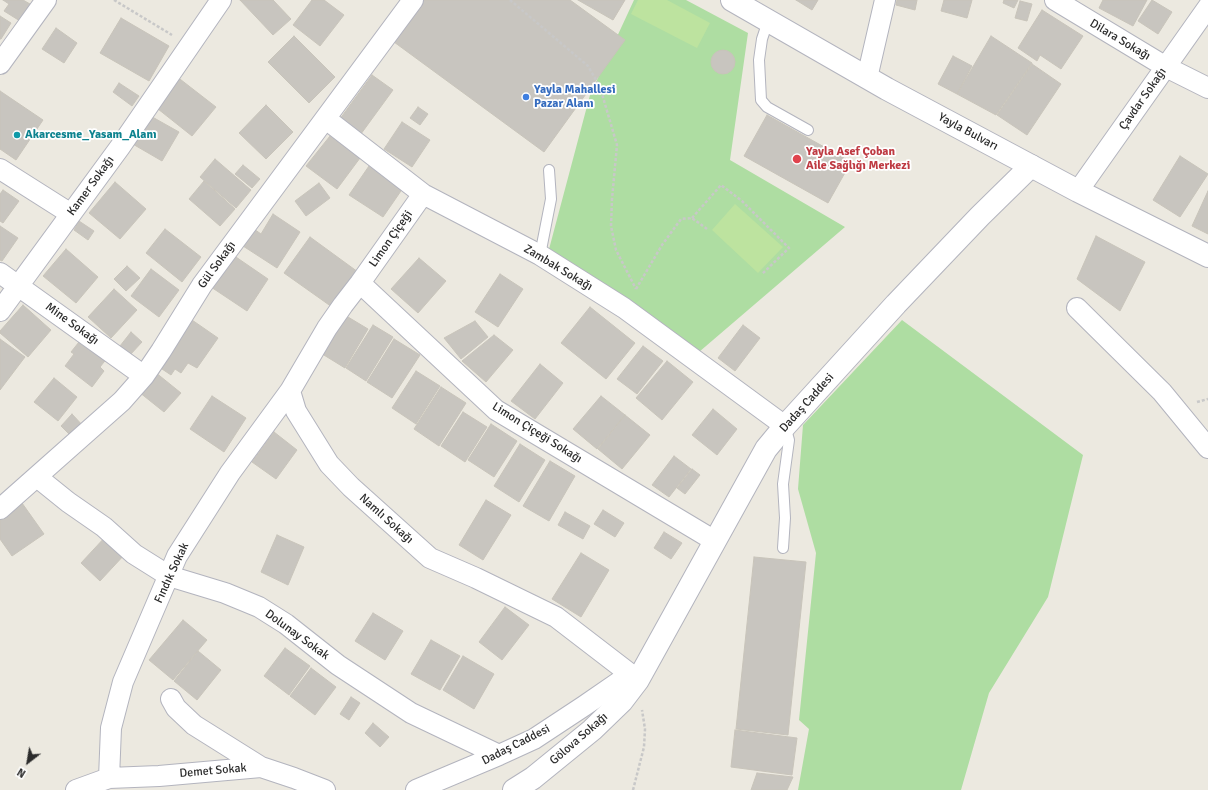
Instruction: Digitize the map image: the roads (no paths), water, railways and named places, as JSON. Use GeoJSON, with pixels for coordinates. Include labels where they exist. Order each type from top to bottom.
{"type":"FeatureCollection","features":[{"type":"Feature","properties":{"kind":"street"},"geometry":{"type":"LineString","coordinates":[[0,64],[46,0]]}},
{"type":"Feature","properties":{"kind":"street","name":"Kamer Sokağı"},"geometry":{"type":"LineString","coordinates":[[0,310],[120,147],[221,0]]}},
{"type":"Feature","properties":{"kind":"street","name":"Gül Sokağı"},"geometry":{"type":"LineString","coordinates":[[0,509],[122,401],[144,376],[202,285],[413,0]]}},
{"type":"Feature","properties":{"kind":"street","name":"Yayla Bulvarı"},"geometry":{"type":"LineString","coordinates":[[732,0],[867,78],[1078,191],[1208,256]]}},
{"type":"Feature","properties":{"kind":"street"},"geometry":{"type":"LineString","coordinates":[[867,78],[885,0]]}},
{"type":"Feature","properties":{"kind":"street","name":"Dilara Sokağı"},"geometry":{"type":"LineString","coordinates":[[1055,0],[1166,67],[1208,88]]}},
{"type":"Feature","properties":{"kind":"street","name":"Çavdar Sokağı"},"geometry":{"type":"LineString","coordinates":[[1078,191],[1208,7]]}},
{"type":"Feature","properties":{"kind":"street","name":"Zambak Sokağı"},"geometry":{"type":"LineString","coordinates":[[326,118],[423,194],[540,255],[624,308],[785,426]]}},
{"type":"Feature","properties":{"kind":"street","name":"Dadaş Caddesi"},"geometry":{"type":"LineString","coordinates":[[416,790],[534,739],[584,706],[634,678],[715,541],[766,449],[785,426],[896,304],[980,216],[1031,166]]}},
{"type":"Feature","properties":{"kind":"street"},"geometry":{"type":"LineString","coordinates":[[0,169],[71,214]]}},
{"type":"Feature","properties":{"kind":"street","name":"Limon Çiçeği"},"geometry":{"type":"LineString","coordinates":[[360,283],[423,194]]}},
{"type":"Feature","properties":{"kind":"street","name":"Mine Sokağı"},"geometry":{"type":"LineString","coordinates":[[0,273],[144,376]]}},
{"type":"Feature","properties":{"kind":"street"},"geometry":{"type":"LineString","coordinates":[[290,391],[327,328],[360,283]]}},
{"type":"Feature","properties":{"kind":"street","name":"Limon Çiçeği Sokağı"},"geometry":{"type":"LineString","coordinates":[[360,283],[496,410],[715,541]]}},
{"type":"Feature","properties":{"kind":"street"},"geometry":{"type":"LineString","coordinates":[[1077,308],[1162,392],[1208,448]]}},
{"type":"Feature","properties":{"kind":"street","name":"Fındık Sokak"},"geometry":{"type":"LineString","coordinates":[[109,778],[111,728],[123,682],[177,556],[226,480],[290,391]]}},
{"type":"Feature","properties":{"kind":"street","name":"Namlı Sokağı"},"geometry":{"type":"LineString","coordinates":[[290,391],[296,411],[329,464],[351,487],[430,558],[476,578],[556,617],[634,678]]}},
{"type":"Feature","properties":{"kind":"street","name":"Dolunay Sokak"},"geometry":{"type":"LineString","coordinates":[[37,477],[68,502],[104,527],[134,554],[169,576],[225,592],[259,607],[286,624],[338,665],[411,713],[499,755]]}},
{"type":"Feature","properties":{"kind":"street","name":"Gölova Sokağı"},"geometry":{"type":"LineString","coordinates":[[514,790],[533,778],[592,730],[622,701],[634,678]]}},
{"type":"Feature","properties":{"kind":"street","name":"Demet Sokak"},"geometry":{"type":"LineString","coordinates":[[171,699],[176,708],[194,725],[261,767]]}},
{"type":"Feature","properties":{"kind":"street"},"geometry":{"type":"LineString","coordinates":[[261,767],[325,790]]}},
{"type":"Feature","properties":{"kind":"street","name":"Demet Sokak"},"geometry":{"type":"LineString","coordinates":[[76,790],[109,778],[159,776],[261,767]]}},
{"type":"Feature","properties":{"kind":"lane"},"geometry":{"type":"LineString","coordinates":[[768,21],[762,39],[759,60],[761,100],[767,107],[808,130]]}},
{"type":"Feature","properties":{"kind":"lane"},"geometry":{"type":"LineString","coordinates":[[540,255],[551,199],[549,170]]}},
{"type":"Feature","properties":{"kind":"lane"},"geometry":{"type":"LineString","coordinates":[[783,548],[785,518],[783,484],[789,440],[785,426]]}},
{"type":"Feature","properties":{"kind":"place","name":"Yayla Mahallesi Pazar Alanı"},"geometry":{"type":"Point","coordinates":[526,97]}},
{"type":"Feature","properties":{"kind":"place","name":"Akarcesme_Yasam_Alanı"},"geometry":{"type":"Point","coordinates":[17,135]}},
{"type":"Feature","properties":{"kind":"place","name":"Yayla Asef Çoban Aile Sağlığı Merkezi"},"geometry":{"type":"Point","coordinates":[797,159]}}]}
